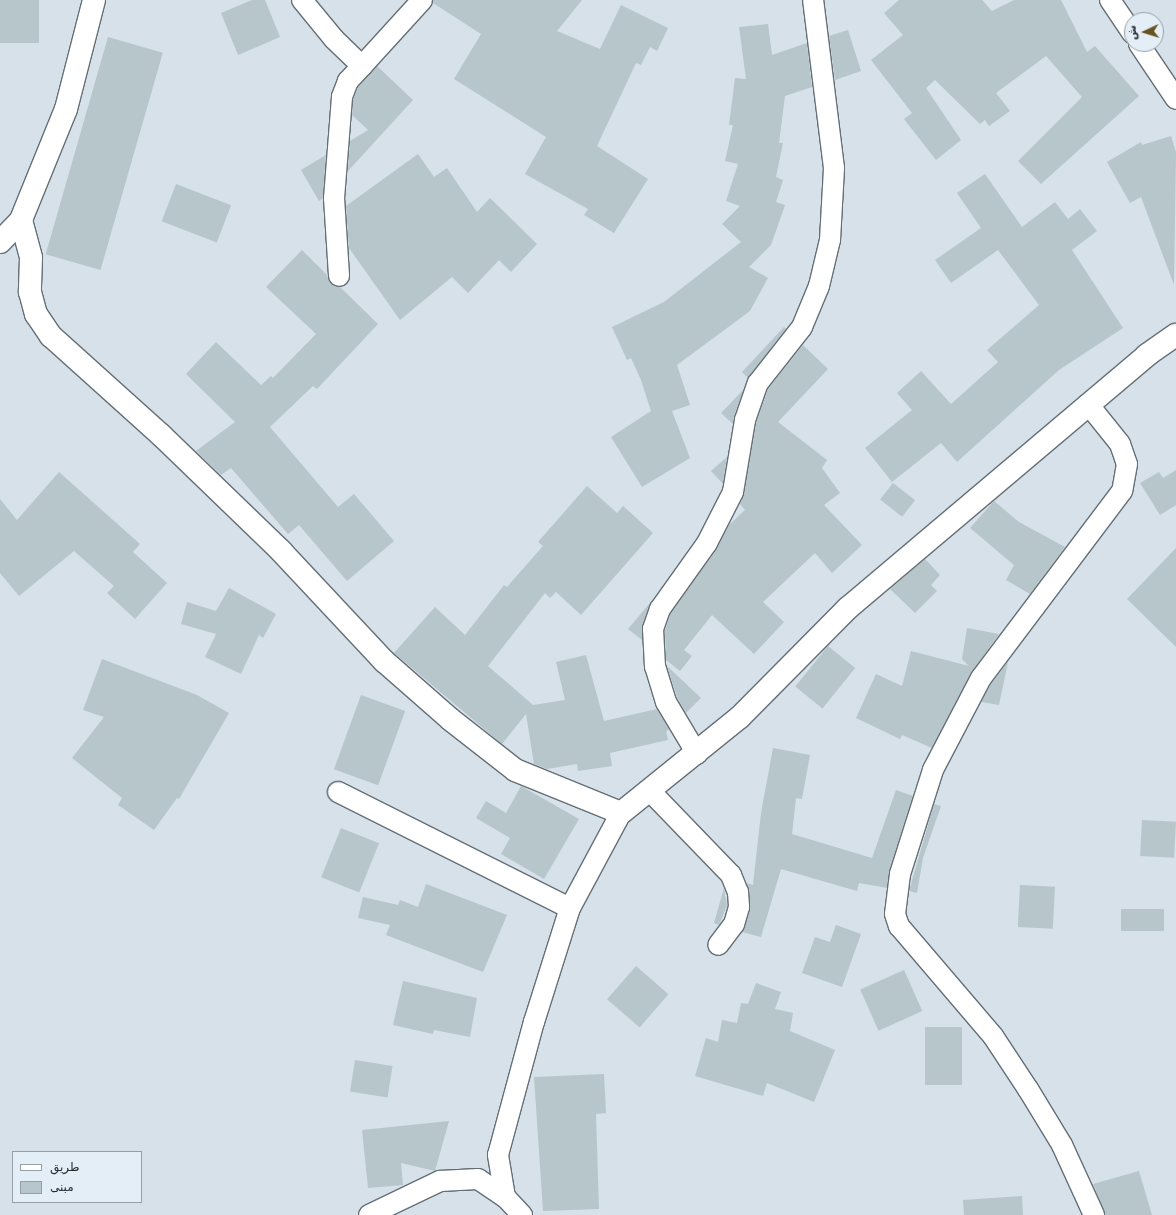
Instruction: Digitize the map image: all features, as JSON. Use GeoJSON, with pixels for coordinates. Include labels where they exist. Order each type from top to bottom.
{"type":"FeatureCollection","features":[{"type":"Feature","properties":{"kind":"street"},"geometry":{"type":"LineString","coordinates":[[0,242],[21,220],[66,108],[94,0]]}},
{"type":"Feature","properties":{"kind":"street"},"geometry":{"type":"LineString","coordinates":[[302,0],[334,39],[362,66]]}},
{"type":"Feature","properties":{"kind":"street"},"geometry":{"type":"LineString","coordinates":[[339,276],[334,198],[342,97],[348,81],[422,0]]}},
{"type":"Feature","properties":{"kind":"street"},"geometry":{"type":"LineString","coordinates":[[697,754],[666,702],[655,666],[653,629],[660,609],[707,543],[733,492],[745,420],[758,383],[802,327],[820,286],[830,240],[834,168],[812,0]]}},
{"type":"Feature","properties":{"kind":"street"},"geometry":{"type":"LineString","coordinates":[[1110,0],[1124,21]]}},
{"type":"Feature","properties":{"kind":"street"},"geometry":{"type":"LineString","coordinates":[[1144,52],[1176,99]]}},
{"type":"Feature","properties":{"kind":"street"},"geometry":{"type":"LineString","coordinates":[[21,220],[31,258],[30,292],[36,314],[51,336],[161,435],[281,551],[384,661],[450,719],[515,770],[621,813]]}},
{"type":"Feature","properties":{"kind":"street"},"geometry":{"type":"LineString","coordinates":[[506,1197],[498,1155],[534,1022],[570,908],[621,813],[697,754],[740,717],[848,608],[1147,355],[1176,336]]}},
{"type":"Feature","properties":{"kind":"street"},"geometry":{"type":"LineString","coordinates":[[1088,404],[1120,444],[1127,464],[1122,491],[981,678],[932,770],[900,874],[895,914],[899,926],[993,1036],[1028,1089],[1062,1145],[1094,1215]]}},
{"type":"Feature","properties":{"kind":"street"},"geometry":{"type":"LineString","coordinates":[[649,790],[731,875],[738,892],[739,907],[734,924],[718,945]]}},
{"type":"Feature","properties":{"kind":"street"},"geometry":{"type":"LineString","coordinates":[[338,792],[570,908]]}},
{"type":"Feature","properties":{"kind":"street"},"geometry":{"type":"LineString","coordinates":[[369,1215],[440,1181],[478,1179],[506,1197],[522,1215]]}},
{"type":"Feature","properties":{"kind":"building"},"geometry":{"type":"Polygon","coordinates":[[[0,0],[39,0],[39,43],[0,43],[0,0]]]}},
{"type":"Feature","properties":{"kind":"building"},"geometry":{"type":"Polygon","coordinates":[[[252,0],[265,0],[280,37],[238,55],[221,13],[252,0]]]}},
{"type":"Feature","properties":{"kind":"building"},"geometry":{"type":"Polygon","coordinates":[[[433,0],[582,0],[557,31],[600,49],[621,5],[668,28],[657,51],[650,47],[641,65],[636,63],[597,146],[648,179],[614,233],[584,215],[588,209],[525,174],[546,137],[454,79],[481,34],[433,3],[433,0]]]}},
{"type":"Feature","properties":{"kind":"building"},"geometry":{"type":"Polygon","coordinates":[[[899,0],[982,0],[992,11],[1014,0],[1061,0],[1087,52],[1095,46],[1139,96],[1041,184],[1018,161],[1082,97],[1046,56],[996,93],[1010,111],[989,126],[985,120],[980,124],[935,80],[926,88],[961,140],[936,160],[904,119],[912,113],[871,60],[903,35],[884,13],[899,0]]]}},
{"type":"Feature","properties":{"kind":"building"},"geometry":{"type":"Polygon","coordinates":[[[768,24],[772,55],[807,43],[812,87],[785,96],[779,143],[783,143],[776,177],[783,180],[776,202],[785,205],[771,245],[749,267],[768,278],[750,311],[677,365],[690,405],[672,411],[690,458],[642,487],[611,437],[651,411],[641,380],[631,358],[627,360],[612,327],[664,302],[741,242],[722,224],[740,206],[726,201],[738,164],[725,161],[733,125],[729,125],[735,78],[746,79],[739,27],[768,24]]]}},
{"type":"Feature","properties":{"kind":"building"},"geometry":{"type":"Polygon","coordinates":[[[848,30],[861,71],[835,80],[829,36],[848,30]]]}},
{"type":"Feature","properties":{"kind":"building"},"geometry":{"type":"Polygon","coordinates":[[[108,37],[163,53],[100,270],[46,254],[108,37]]]}},
{"type":"Feature","properties":{"kind":"building"},"geometry":{"type":"Polygon","coordinates":[[[377,66],[413,100],[348,171],[350,141],[368,130],[352,115],[353,100],[358,87],[377,66]]]}},
{"type":"Feature","properties":{"kind":"building"},"geometry":{"type":"Polygon","coordinates":[[[1171,136],[1176,152],[1174,285],[1141,197],[1130,203],[1107,162],[1141,142],[1142,145],[1171,136]]]}},
{"type":"Feature","properties":{"kind":"building"},"geometry":{"type":"Polygon","coordinates":[[[418,154],[434,177],[447,168],[477,212],[490,198],[537,244],[511,272],[499,260],[468,293],[452,277],[400,320],[349,248],[346,206],[418,154]]]}},
{"type":"Feature","properties":{"kind":"building"},"geometry":{"type":"Polygon","coordinates":[[[326,155],[323,198],[319,201],[301,170],[326,155]]]}},
{"type":"Feature","properties":{"kind":"building"},"geometry":{"type":"Polygon","coordinates":[[[985,174],[1022,227],[1055,202],[1068,219],[1080,209],[1097,231],[1072,250],[1123,328],[1059,370],[957,462],[941,443],[892,482],[865,448],[912,410],[897,393],[921,371],[951,404],[998,362],[987,350],[1039,305],[998,250],[951,283],[935,260],[981,228],[957,193],[985,174]]]}},
{"type":"Feature","properties":{"kind":"building"},"geometry":{"type":"Polygon","coordinates":[[[176,184],[231,205],[217,242],[162,221],[176,184]]]}},
{"type":"Feature","properties":{"kind":"building"},"geometry":{"type":"Polygon","coordinates":[[[302,250],[327,275],[330,283],[340,287],[378,324],[317,389],[313,386],[270,427],[338,507],[354,494],[394,541],[347,581],[299,525],[288,534],[231,468],[221,475],[196,451],[235,422],[186,374],[216,342],[261,385],[271,376],[273,378],[316,334],[266,287],[302,250]]]}},
{"type":"Feature","properties":{"kind":"building"},"geometry":{"type":"Polygon","coordinates":[[[784,327],[786,329],[748,378],[742,372],[784,327]]]}},
{"type":"Feature","properties":{"kind":"building"},"geometry":{"type":"Polygon","coordinates":[[[803,345],[828,369],[778,422],[827,460],[822,468],[840,493],[824,505],[862,545],[832,573],[815,553],[763,602],[784,622],[754,654],[712,615],[684,650],[692,656],[680,671],[666,660],[665,631],[670,614],[716,550],[729,525],[745,510],[740,504],[744,494],[756,423],[768,389],[803,345]]]}},
{"type":"Feature","properties":{"kind":"building"},"geometry":{"type":"Polygon","coordinates":[[[744,389],[734,416],[733,424],[721,413],[744,389]]]}},
{"type":"Feature","properties":{"kind":"building"},"geometry":{"type":"Polygon","coordinates":[[[727,457],[723,484],[711,471],[727,457]]]}},
{"type":"Feature","properties":{"kind":"building"},"geometry":{"type":"Polygon","coordinates":[[[1176,470],[1176,505],[1160,515],[1140,483],[1159,472],[1163,478],[1176,470]]]}},
{"type":"Feature","properties":{"kind":"building"},"geometry":{"type":"Polygon","coordinates":[[[59,472],[140,544],[133,552],[167,583],[135,619],[107,593],[114,586],[74,551],[19,596],[0,573],[0,499],[17,520],[59,472]]]}},
{"type":"Feature","properties":{"kind":"building"},"geometry":{"type":"Polygon","coordinates":[[[893,483],[915,500],[902,517],[880,500],[893,483]]]}},
{"type":"Feature","properties":{"kind":"building"},"geometry":{"type":"Polygon","coordinates":[[[587,486],[617,513],[623,506],[653,533],[581,615],[556,592],[550,598],[545,593],[488,666],[533,705],[565,700],[556,662],[586,655],[604,721],[657,709],[669,729],[666,732],[668,740],[610,753],[612,766],[578,771],[577,764],[547,769],[534,764],[526,714],[502,744],[394,653],[435,607],[465,635],[504,585],[507,587],[543,546],[538,542],[587,486]]]}},
{"type":"Feature","properties":{"kind":"building"},"geometry":{"type":"Polygon","coordinates":[[[994,501],[1019,522],[1065,547],[1030,594],[1006,580],[1014,565],[970,528],[994,501]]]}},
{"type":"Feature","properties":{"kind":"building"},"geometry":{"type":"Polygon","coordinates":[[[1176,548],[1176,647],[1127,599],[1176,548]]]}},
{"type":"Feature","properties":{"kind":"building"},"geometry":{"type":"Polygon","coordinates":[[[925,559],[940,575],[931,585],[937,591],[915,613],[890,589],[925,559]]]}},
{"type":"Feature","properties":{"kind":"building"},"geometry":{"type":"Polygon","coordinates":[[[229,588],[276,614],[263,638],[259,635],[241,674],[205,657],[216,634],[181,624],[187,602],[216,611],[229,588]]]}},
{"type":"Feature","properties":{"kind":"building"},"geometry":{"type":"Polygon","coordinates":[[[654,598],[642,625],[642,640],[628,629],[654,598]]]}},
{"type":"Feature","properties":{"kind":"building"},"geometry":{"type":"Polygon","coordinates":[[[967,628],[999,634],[971,673],[932,748],[902,735],[900,739],[856,718],[876,674],[902,686],[911,651],[969,666],[962,659],[967,628]]]}},
{"type":"Feature","properties":{"kind":"building"},"geometry":{"type":"Polygon","coordinates":[[[828,646],[855,668],[822,708],[795,686],[828,646]]]}},
{"type":"Feature","properties":{"kind":"building"},"geometry":{"type":"Polygon","coordinates":[[[102,659],[197,695],[229,713],[179,799],[177,798],[154,830],[118,805],[122,798],[72,758],[104,717],[83,710],[102,659]]]}},
{"type":"Feature","properties":{"kind":"building"},"geometry":{"type":"Polygon","coordinates":[[[1008,662],[999,705],[981,702],[991,684],[1008,662]]]}},
{"type":"Feature","properties":{"kind":"building"},"geometry":{"type":"Polygon","coordinates":[[[667,666],[701,698],[686,713],[677,697],[667,666]]]}},
{"type":"Feature","properties":{"kind":"building"},"geometry":{"type":"Polygon","coordinates":[[[361,695],[405,711],[378,785],[334,769],[361,695]]]}},
{"type":"Feature","properties":{"kind":"building"},"geometry":{"type":"Polygon","coordinates":[[[773,748],[810,755],[802,799],[796,798],[792,834],[872,858],[896,790],[913,796],[889,871],[887,888],[859,883],[857,891],[781,869],[761,937],[742,932],[750,910],[747,883],[753,885],[761,813],[773,748]]]}},
{"type":"Feature","properties":{"kind":"building"},"geometry":{"type":"Polygon","coordinates":[[[521,786],[579,819],[544,879],[501,854],[510,838],[476,818],[486,801],[506,813],[521,786]]]}},
{"type":"Feature","properties":{"kind":"building"},"geometry":{"type":"Polygon","coordinates":[[[934,804],[941,806],[923,858],[917,893],[909,891],[934,804]]]}},
{"type":"Feature","properties":{"kind":"building"},"geometry":{"type":"Polygon","coordinates":[[[1142,820],[1176,822],[1174,858],[1140,856],[1142,820]]]}},
{"type":"Feature","properties":{"kind":"building"},"geometry":{"type":"Polygon","coordinates":[[[341,828],[379,843],[359,892],[321,877],[341,828]]]}},
{"type":"Feature","properties":{"kind":"building"},"geometry":{"type":"Polygon","coordinates":[[[426,884],[507,915],[483,972],[386,935],[390,925],[358,918],[363,897],[398,905],[400,900],[418,907],[426,884]]]}},
{"type":"Feature","properties":{"kind":"building"},"geometry":{"type":"Polygon","coordinates":[[[1020,885],[1055,887],[1053,929],[1018,927],[1020,885]]]}},
{"type":"Feature","properties":{"kind":"building"},"geometry":{"type":"Polygon","coordinates":[[[724,888],[727,906],[719,925],[714,923],[724,888]]]}},
{"type":"Feature","properties":{"kind":"building"},"geometry":{"type":"Polygon","coordinates":[[[1121,909],[1164,909],[1164,931],[1121,931],[1121,909]]]}},
{"type":"Feature","properties":{"kind":"building"},"geometry":{"type":"Polygon","coordinates":[[[836,925],[861,934],[842,987],[802,973],[815,937],[830,942],[836,925]]]}},
{"type":"Feature","properties":{"kind":"building"},"geometry":{"type":"Polygon","coordinates":[[[636,966],[668,994],[640,1027],[607,999],[636,966]]]}},
{"type":"Feature","properties":{"kind":"building"},"geometry":{"type":"Polygon","coordinates":[[[904,970],[922,1011],[878,1031],[860,990],[904,970]]]}},
{"type":"Feature","properties":{"kind":"building"},"geometry":{"type":"Polygon","coordinates":[[[403,981],[477,998],[470,1037],[434,1030],[433,1034],[393,1025],[403,981]]]}},
{"type":"Feature","properties":{"kind":"building"},"geometry":{"type":"Polygon","coordinates":[[[756,983],[781,992],[775,1009],[793,1013],[790,1031],[835,1050],[814,1102],[767,1083],[763,1096],[695,1076],[706,1038],[718,1042],[722,1020],[737,1023],[741,1003],[748,1004],[756,983]]]}},
{"type":"Feature","properties":{"kind":"building"},"geometry":{"type":"Polygon","coordinates":[[[925,1027],[962,1027],[962,1085],[925,1085],[925,1027]]]}},
{"type":"Feature","properties":{"kind":"building"},"geometry":{"type":"Polygon","coordinates":[[[355,1060],[393,1066],[388,1098],[350,1092],[355,1060]]]}},
{"type":"Feature","properties":{"kind":"building"},"geometry":{"type":"Polygon","coordinates":[[[604,1074],[606,1113],[596,1114],[599,1209],[543,1211],[534,1077],[604,1074]]]}},
{"type":"Feature","properties":{"kind":"building"},"geometry":{"type":"Polygon","coordinates":[[[449,1121],[435,1171],[401,1163],[403,1185],[368,1188],[362,1130],[449,1121]]]}},
{"type":"Feature","properties":{"kind":"building"},"geometry":{"type":"Polygon","coordinates":[[[1139,1171],[1152,1215],[1105,1215],[1093,1184],[1139,1171]]]}},
{"type":"Feature","properties":{"kind":"building"},"geometry":{"type":"Polygon","coordinates":[[[1022,1196],[1023,1215],[964,1215],[963,1200],[1022,1196]]]}}]}
